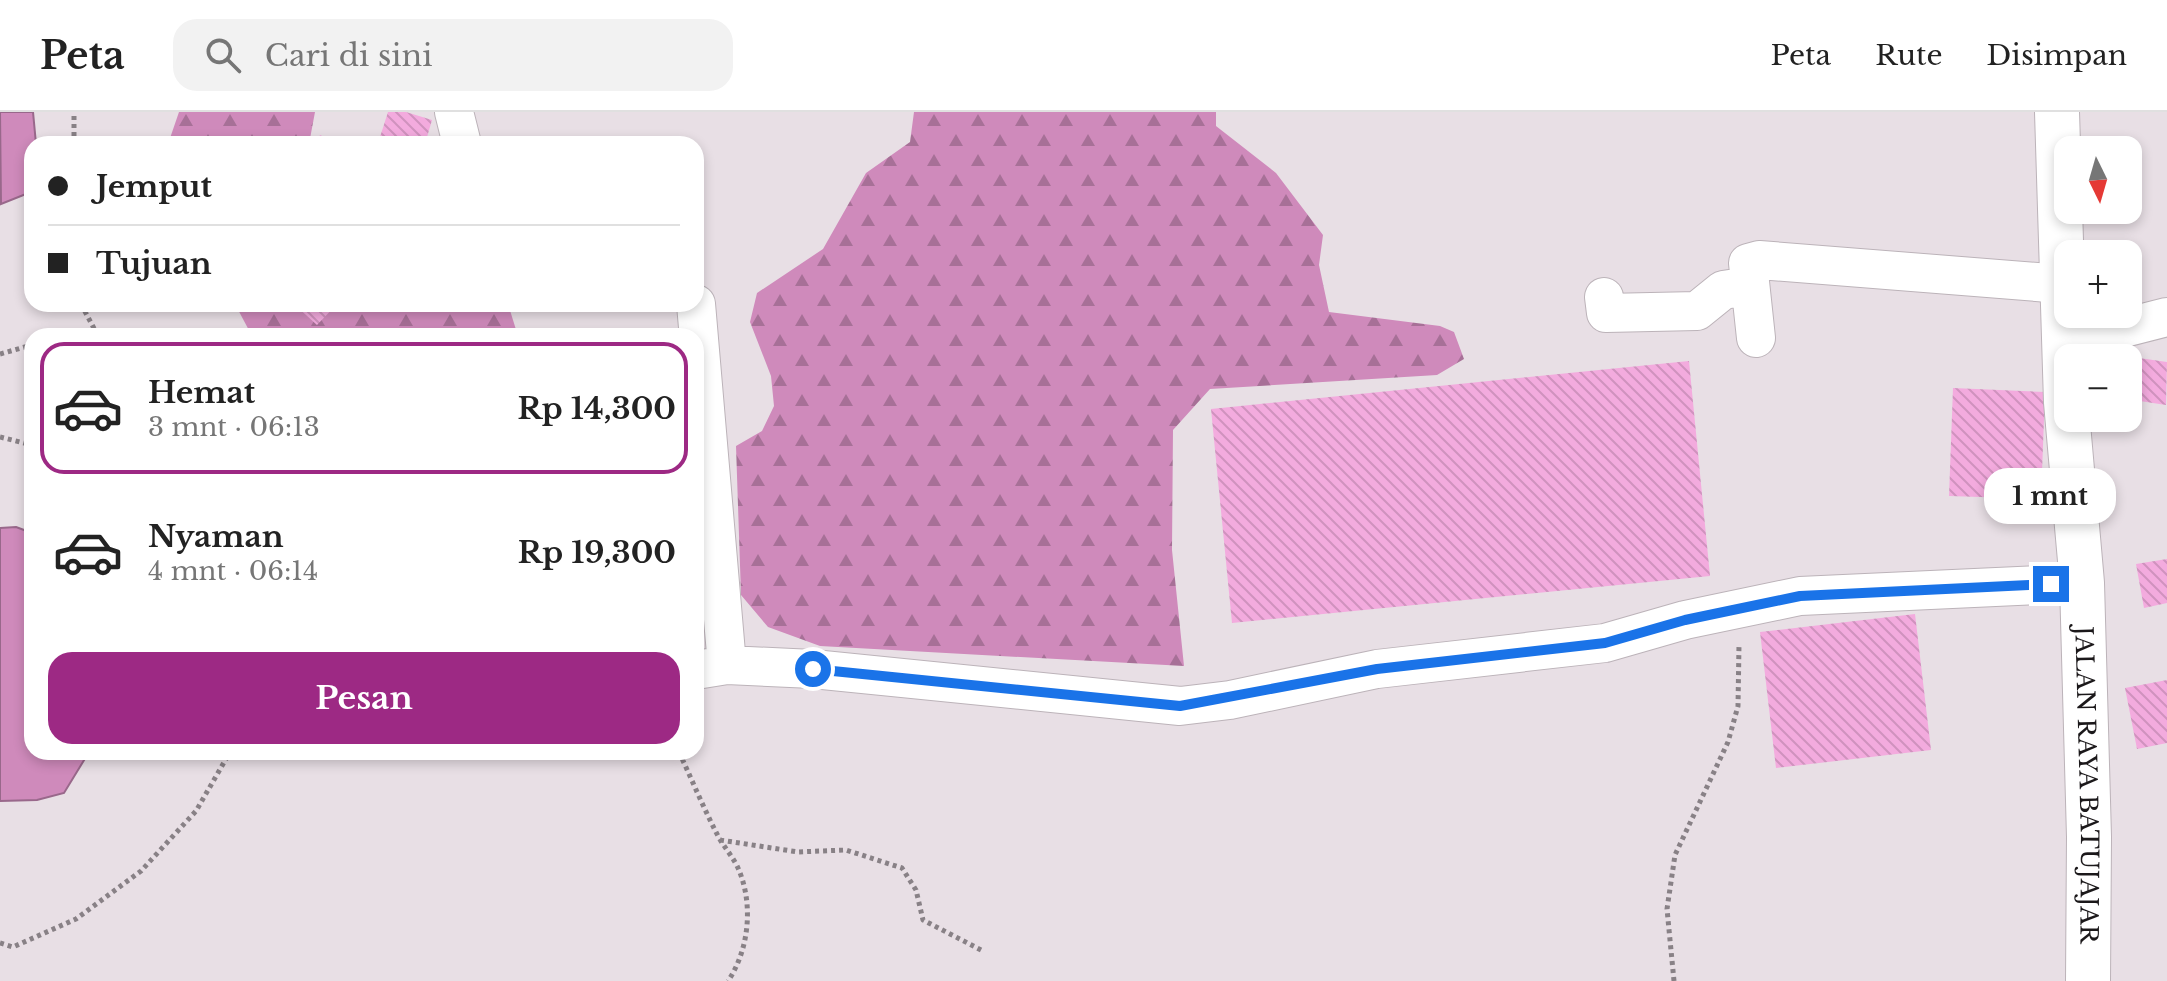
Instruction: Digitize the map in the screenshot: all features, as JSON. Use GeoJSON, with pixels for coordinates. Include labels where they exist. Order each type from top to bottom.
{"type":"FeatureCollection","features":[{"type":"Feature","properties":{"kind":"highway","name":"JALAN RAYA BATUJAJAR"},"geometry":{"type":"LineString","coordinates":[[2057,112],[2061,240]]}},
{"type":"Feature","properties":{"kind":"highway","name":"JALAN RAYA BATUJAJAR"},"geometry":{"type":"LineString","coordinates":[[2064,328],[2066,402],[2082,583],[2089,837],[2088,981]]}},
{"type":"Feature","properties":{"kind":"street"},"geometry":{"type":"LineString","coordinates":[[454,112],[460,136]]}},
{"type":"Feature","properties":{"kind":"street"},"geometry":{"type":"LineString","coordinates":[[1756,338],[1748,263],[1759,260],[2054,283]]}},
{"type":"Feature","properties":{"kind":"street"},"geometry":{"type":"LineString","coordinates":[[1604,297],[1606,313],[1697,311],[1723,290],[1750,286]]}},
{"type":"Feature","properties":{"kind":"street"},"geometry":{"type":"LineString","coordinates":[[2065,343],[2167,317]]}},
{"type":"Feature","properties":{"kind":"street"},"geometry":{"type":"LineString","coordinates":[[704,498],[711,668],[813,669],[1180,706],[1377,669],[1605,643],[1739,608],[1800,596],[2082,583]]}},
{"type":"Feature","properties":{"kind":"path"},"geometry":{"type":"LineString","coordinates":[[74,112],[74,136]]}},
{"type":"Feature","properties":{"kind":"path"},"geometry":{"type":"LineString","coordinates":[[0,354],[24,347]]}},
{"type":"Feature","properties":{"kind":"path"},"geometry":{"type":"LineString","coordinates":[[0,437],[24,443]]}},
{"type":"Feature","properties":{"kind":"path"},"geometry":{"type":"LineString","coordinates":[[1674,981],[1667,909],[1675,855],[1728,742],[1738,706],[1739,608]]}},
{"type":"Feature","properties":{"kind":"path"},"geometry":{"type":"LineString","coordinates":[[0,943],[13,947],[76,919],[141,871],[196,811],[225,760]]}},
{"type":"Feature","properties":{"kind":"path"},"geometry":{"type":"LineString","coordinates":[[683,760],[720,840],[738,869],[747,913],[746,939],[737,967],[728,981]]}},
{"type":"Feature","properties":{"kind":"path"},"geometry":{"type":"LineString","coordinates":[[720,840],[798,852],[846,850],[902,868],[916,890],[923,920],[983,951]]}},
{"type":"Feature","properties":{"kind":"green space"},"geometry":{"type":"Polygon","coordinates":[[[179,112],[315,112],[310,136],[171,136],[179,112]]]}},
{"type":"Feature","properties":{"kind":"green space"},"geometry":{"type":"Polygon","coordinates":[[[914,112],[1216,112],[1216,126],[1276,173],[1323,235],[1319,265],[1329,312],[1440,326],[1454,332],[1464,359],[1437,375],[1210,389],[1173,430],[1172,550],[1184,666],[820,646],[768,627],[741,595],[736,446],[762,431],[774,406],[771,376],[750,322],[757,293],[823,249],[866,173],[910,142],[914,112]]]}},
{"type":"Feature","properties":{"kind":"green space"},"geometry":{"type":"Polygon","coordinates":[[[239,312],[510,312],[516,328],[248,328],[239,312]]]}},
{"type":"Feature","properties":{"kind":"water"},"geometry":{"type":"Polygon","coordinates":[[[0,112],[33,112],[35,136],[24,136],[24,195],[1,204],[0,112]]]}},
{"type":"Feature","properties":{"kind":"water"},"geometry":{"type":"Polygon","coordinates":[[[0,528],[24,530],[24,760],[84,760],[64,793],[37,800],[0,801],[0,528]]]}},
{"type":"Feature","properties":{"kind":"building"},"geometry":{"type":"Polygon","coordinates":[[[388,112],[406,112],[432,120],[427,136],[380,136],[388,112]]]}},
{"type":"Feature","properties":{"kind":"building"},"geometry":{"type":"Polygon","coordinates":[[[303,312],[329,312],[317,325],[303,312]]]}},
{"type":"Feature","properties":{"kind":"building"},"geometry":{"type":"Polygon","coordinates":[[[2142,358],[2167,362],[2166,405],[2142,401],[2142,358]]]}},
{"type":"Feature","properties":{"kind":"building"},"geometry":{"type":"Polygon","coordinates":[[[1689,361],[1710,576],[1232,623],[1211,409],[1689,361]]]}},
{"type":"Feature","properties":{"kind":"building"},"geometry":{"type":"Polygon","coordinates":[[[1953,388],[2045,392],[2041,499],[1949,496],[1953,388]]]}},
{"type":"Feature","properties":{"kind":"building"},"geometry":{"type":"Polygon","coordinates":[[[2167,559],[2167,603],[2144,608],[2136,564],[2167,559]]]}},
{"type":"Feature","properties":{"kind":"building"},"geometry":{"type":"Polygon","coordinates":[[[1915,614],[1931,750],[1776,768],[1760,632],[1915,614]]]}},
{"type":"Feature","properties":{"kind":"building"},"geometry":{"type":"Polygon","coordinates":[[[2167,680],[2167,743],[2137,749],[2125,688],[2167,680]]]}},
{"type":"Feature","properties":{"kind":"route"},"geometry":{"type":"LineString","coordinates":[[813,669],[1017,688],[1143,705],[1180,706],[1230,700],[1377,669],[1605,643],[1685,620],[1800,596],[2051,584]]}}]}
